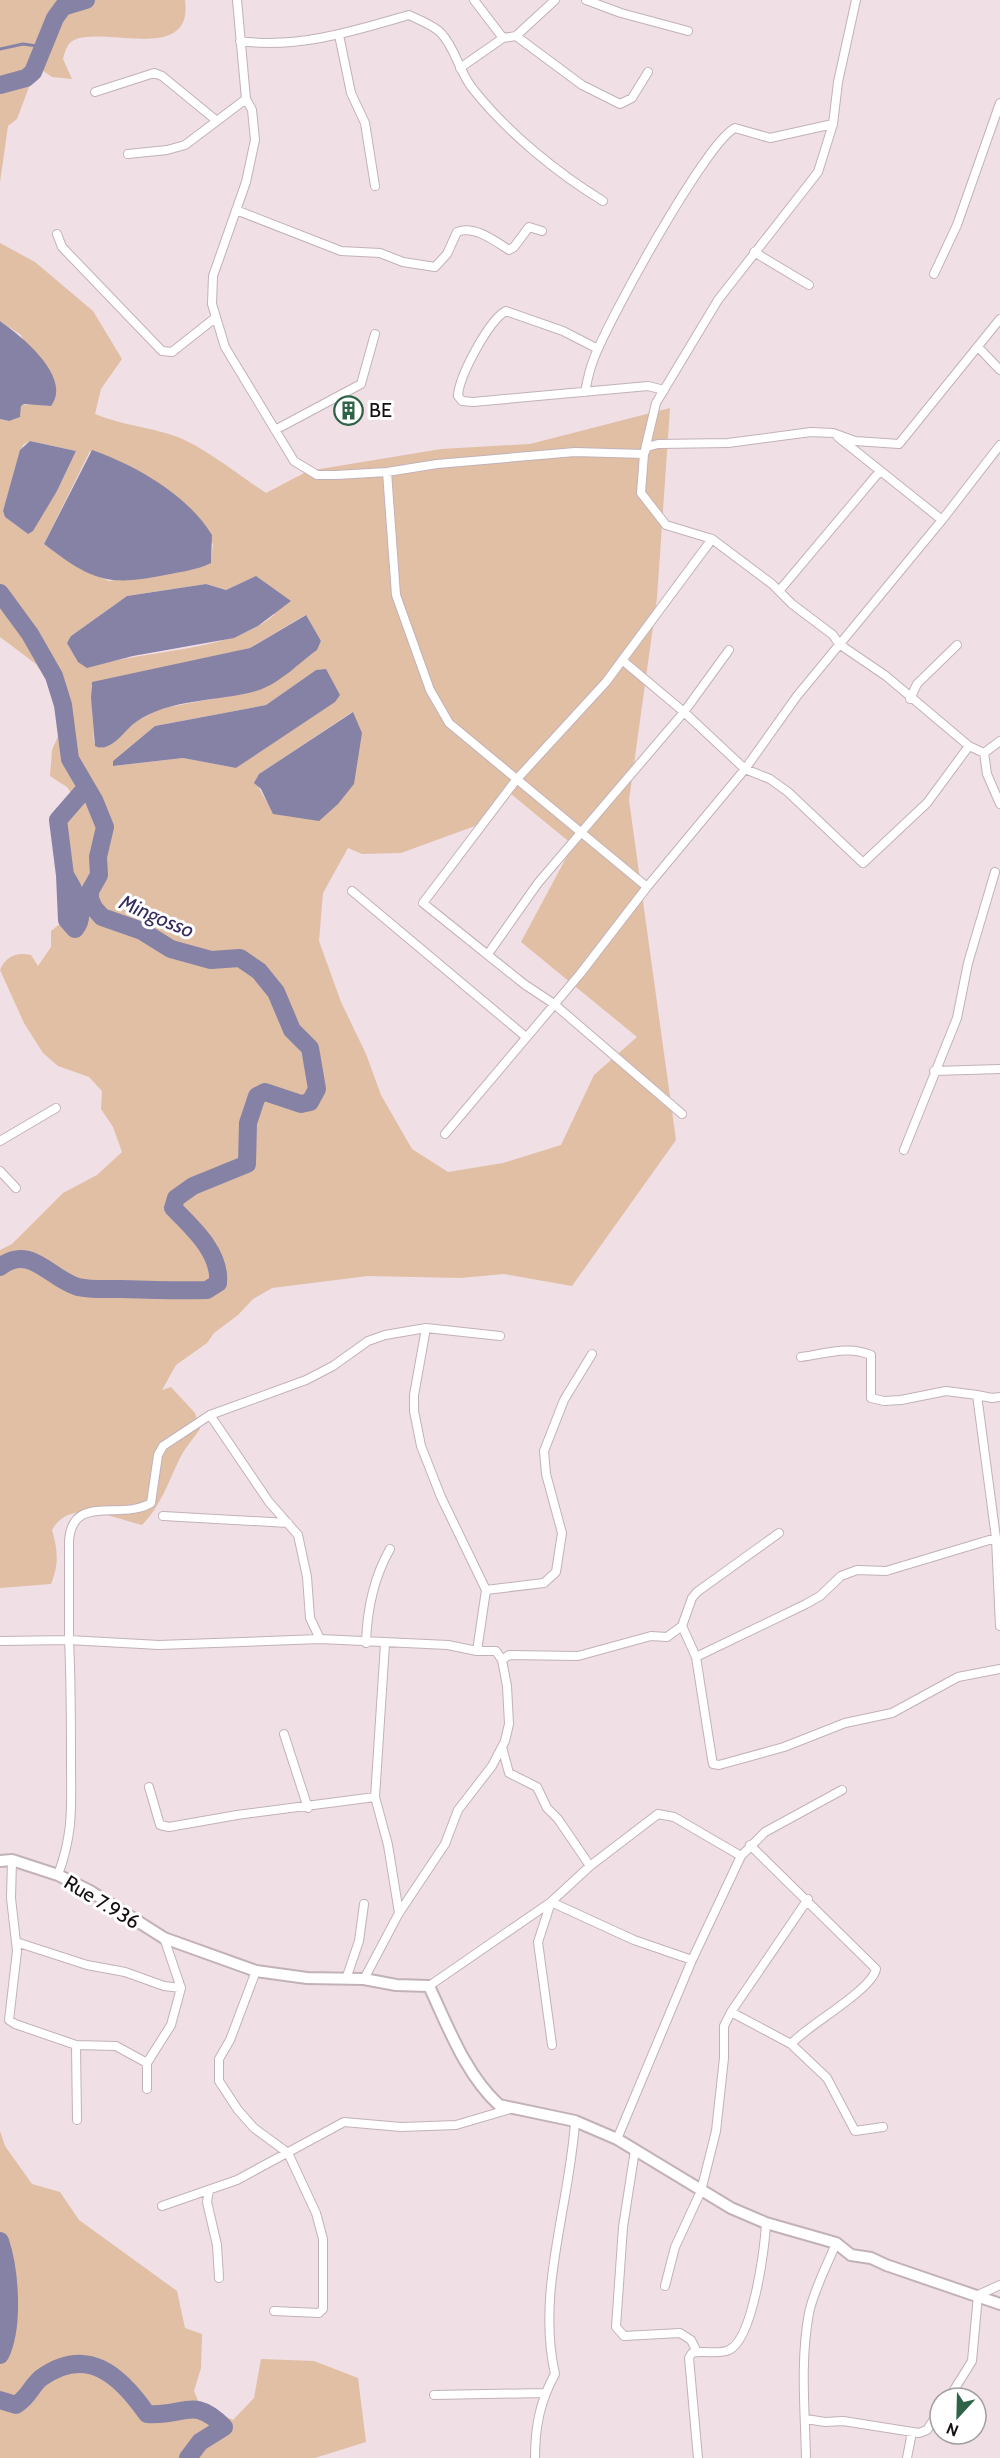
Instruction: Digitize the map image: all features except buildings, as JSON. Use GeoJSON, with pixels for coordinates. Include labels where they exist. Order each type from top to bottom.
{"type":"FeatureCollection","features":[{"type":"Feature","properties":{"kind":"street"},"geometry":{"type":"LineString","coordinates":[[237,0],[246,99],[252,110],[255,140],[236,210],[213,276],[212,304],[214,318],[225,347],[294,461],[317,475],[387,472],[437,464],[575,452],[644,454]]}},
{"type":"Feature","properties":{"kind":"street"},"geometry":{"type":"LineString","coordinates":[[474,0],[503,38]]}},
{"type":"Feature","properties":{"kind":"street"},"geometry":{"type":"LineString","coordinates":[[460,68],[503,38],[516,36],[555,0]]}},
{"type":"Feature","properties":{"kind":"street"},"geometry":{"type":"LineString","coordinates":[[586,0],[621,13],[688,31]]}},
{"type":"Feature","properties":{"kind":"street"},"geometry":{"type":"LineString","coordinates":[[856,0],[838,82],[833,124],[818,172],[728,285],[656,403],[644,454],[641,493],[666,525],[712,539],[833,635],[839,644],[886,675],[910,699],[969,746],[984,753]]}},
{"type":"Feature","properties":{"kind":"street"},"geometry":{"type":"LineString","coordinates":[[240,41],[281,44],[339,35],[409,15],[441,32],[473,89],[532,149],[574,184],[603,201]]}},
{"type":"Feature","properties":{"kind":"street"},"geometry":{"type":"LineString","coordinates":[[339,35],[349,99]]}},
{"type":"Feature","properties":{"kind":"street"},"geometry":{"type":"LineString","coordinates":[[339,35],[351,93],[365,123],[375,186]]}},
{"type":"Feature","properties":{"kind":"street"},"geometry":{"type":"LineString","coordinates":[[516,36],[582,85],[620,104],[632,98],[648,72]]}},
{"type":"Feature","properties":{"kind":"street"},"geometry":{"type":"LineString","coordinates":[[96,92],[154,73],[162,76],[217,121]]}},
{"type":"Feature","properties":{"kind":"street"},"geometry":{"type":"LineString","coordinates":[[128,154],[167,150],[184,145],[246,99]]}},
{"type":"Feature","properties":{"kind":"street"},"geometry":{"type":"LineString","coordinates":[[934,274],[957,225],[1000,103]]}},
{"type":"Feature","properties":{"kind":"street"},"geometry":{"type":"LineString","coordinates":[[585,392],[598,349],[620,303],[659,235],[715,148],[730,131],[735,128],[770,138],[833,124]]}},
{"type":"Feature","properties":{"kind":"street"},"geometry":{"type":"LineString","coordinates":[[236,210],[341,251],[380,253],[403,262],[435,267],[447,254],[457,232],[464,229],[483,235],[509,250],[514,247],[529,227],[542,231]]}},
{"type":"Feature","properties":{"kind":"street"},"geometry":{"type":"LineString","coordinates":[[57,234],[62,247],[162,351],[172,352],[214,318]]}},
{"type":"Feature","properties":{"kind":"street"},"geometry":{"type":"LineString","coordinates":[[754,252],[809,285]]}},
{"type":"Feature","properties":{"kind":"street"},"geometry":{"type":"LineString","coordinates":[[598,349],[563,331],[506,311],[498,315],[490,326],[462,375],[458,396],[462,401],[473,402],[648,386],[664,390]]}},
{"type":"Feature","properties":{"kind":"street"},"geometry":{"type":"LineString","coordinates":[[644,454],[647,447],[658,444],[728,443],[812,432],[832,433],[855,441],[899,444],[1000,319]]}},
{"type":"Feature","properties":{"kind":"street"},"geometry":{"type":"LineString","coordinates":[[275,430],[361,384],[375,334]]}},
{"type":"Feature","properties":{"kind":"street"},"geometry":{"type":"LineString","coordinates":[[978,346],[1000,370]]}},
{"type":"Feature","properties":{"kind":"street"},"geometry":{"type":"LineString","coordinates":[[832,433],[942,520]]}},
{"type":"Feature","properties":{"kind":"street"},"geometry":{"type":"LineString","coordinates":[[445,1134],[580,974],[647,887],[745,770],[797,696],[942,520],[1000,445]]}},
{"type":"Feature","properties":{"kind":"street"},"geometry":{"type":"LineString","coordinates":[[779,591],[880,471]]}},
{"type":"Feature","properties":{"kind":"street"},"geometry":{"type":"LineString","coordinates":[[387,472],[396,595],[430,690],[449,723],[647,887]]}},
{"type":"Feature","properties":{"kind":"street"},"geometry":{"type":"LineString","coordinates":[[682,1114],[554,1004],[423,903],[516,780],[606,682],[712,539]]}},
{"type":"Feature","properties":{"kind":"street"},"geometry":{"type":"LineString","coordinates":[[910,699],[917,684],[957,645]]}},
{"type":"Feature","properties":{"kind":"street"},"geometry":{"type":"LineString","coordinates":[[488,954],[538,883],[684,712],[729,650]]}},
{"type":"Feature","properties":{"kind":"street"},"geometry":{"type":"LineString","coordinates":[[622,660],[684,712],[745,770],[770,779],[788,792],[863,863],[927,803],[969,746]]}},
{"type":"Feature","properties":{"kind":"street"},"geometry":{"type":"LineString","coordinates":[[984,753],[1000,741]]}},
{"type":"Feature","properties":{"kind":"street"},"geometry":{"type":"LineString","coordinates":[[984,753],[987,774],[1000,804]]}},
{"type":"Feature","properties":{"kind":"street"},"geometry":{"type":"LineString","coordinates":[[904,1150],[957,1018],[968,963],[995,872]]}},
{"type":"Feature","properties":{"kind":"street"},"geometry":{"type":"LineString","coordinates":[[352,891],[526,1037]]}},
{"type":"Feature","properties":{"kind":"street"},"geometry":{"type":"LineString","coordinates":[[934,1071],[1000,1069]]}},
{"type":"Feature","properties":{"kind":"street"},"geometry":{"type":"LineString","coordinates":[[0,1141],[56,1108]]}},
{"type":"Feature","properties":{"kind":"street"},"geometry":{"type":"LineString","coordinates":[[0,1170],[16,1188]]}},
{"type":"Feature","properties":{"kind":"street"},"geometry":{"type":"LineString","coordinates":[[426,1328],[414,1395],[414,1410],[421,1446],[441,1497],[486,1590],[477,1651]]}},
{"type":"Feature","properties":{"kind":"street"},"geometry":{"type":"LineString","coordinates":[[58,1875],[66,1853],[72,1820],[70,1529],[76,1518],[87,1511],[126,1511],[151,1503],[158,1455],[162,1446],[210,1415],[306,1380],[333,1366],[368,1341],[385,1335],[426,1328],[500,1336]]}},
{"type":"Feature","properties":{"kind":"street"},"geometry":{"type":"LineString","coordinates":[[801,1357],[842,1348],[858,1350],[871,1355],[871,1398],[884,1401],[946,1391],[992,1398],[1000,1397]]}},
{"type":"Feature","properties":{"kind":"street"},"geometry":{"type":"LineString","coordinates":[[486,1590],[544,1582],[556,1572],[562,1533],[544,1467],[544,1452],[564,1400],[592,1354]]}},
{"type":"Feature","properties":{"kind":"street"},"geometry":{"type":"LineString","coordinates":[[978,1395],[996,1538],[1000,1626]]}},
{"type":"Feature","properties":{"kind":"street"},"geometry":{"type":"LineString","coordinates":[[210,1415],[269,1502],[298,1535],[307,1577],[310,1618],[320,1640]]}},
{"type":"Feature","properties":{"kind":"street"},"geometry":{"type":"LineString","coordinates":[[163,1516],[288,1523]]}},
{"type":"Feature","properties":{"kind":"street"},"geometry":{"type":"LineString","coordinates":[[502,1660],[509,1655],[578,1656],[651,1636],[667,1637],[682,1626],[692,1598],[697,1593],[779,1533]]}},
{"type":"Feature","properties":{"kind":"street"},"geometry":{"type":"LineString","coordinates":[[696,1658],[806,1604],[820,1596],[841,1576],[857,1570],[886,1571],[996,1538]]}},
{"type":"Feature","properties":{"kind":"street"},"geometry":{"type":"LineString","coordinates":[[366,1643],[367,1621],[379,1567],[390,1549]]}},
{"type":"Feature","properties":{"kind":"street"},"geometry":{"type":"LineString","coordinates":[[682,1626],[696,1658],[713,1764],[719,1766],[799,1742],[845,1723],[892,1713],[958,1677],[1000,1669]]}},
{"type":"Feature","properties":{"kind":"street"},"geometry":{"type":"LineString","coordinates":[[0,1641],[69,1640],[159,1645],[320,1640],[448,1645],[477,1651],[496,1650],[502,1660],[509,1724],[502,1746],[492,1766],[458,1810],[445,1844],[399,1913],[364,1979]]}},
{"type":"Feature","properties":{"kind":"street"},"geometry":{"type":"LineString","coordinates":[[385,1644],[375,1797],[388,1845],[399,1913]]}},
{"type":"Feature","properties":{"kind":"street"},"geometry":{"type":"LineString","coordinates":[[284,1734],[308,1808]]}},
{"type":"Feature","properties":{"kind":"street"},"geometry":{"type":"LineString","coordinates":[[502,1746],[509,1773],[537,1787],[548,1808],[590,1866]]}},
{"type":"Feature","properties":{"kind":"street"},"geometry":{"type":"LineString","coordinates":[[149,1787],[160,1825],[169,1827],[237,1815],[308,1808],[375,1797]]}},
{"type":"Feature","properties":{"kind":"street"},"geometry":{"type":"LineString","coordinates":[[617,2139],[692,1960],[741,1856],[750,1845],[776,1825],[842,1790]]}},
{"type":"Feature","properties":{"kind":"street"},"geometry":{"type":"LineString","coordinates":[[741,1856],[674,1817],[658,1814],[590,1866],[551,1902],[429,1986],[461,2053],[490,2097],[499,2105],[575,2121],[617,2139],[701,2191],[766,2223],[836,2243],[851,2255],[871,2258],[1000,2304]]}},
{"type":"Feature","properties":{"kind":"street"},"geometry":{"type":"LineString","coordinates":[[750,1845],[808,1899],[876,1969],[875,1976],[855,1994],[791,2044]]}},
{"type":"Feature","properties":{"kind":"street"},"geometry":{"type":"LineString","coordinates":[[6,1860],[16,1942],[16,1970],[8,2014],[9,2020],[76,2045],[116,2046],[147,2063]]}},
{"type":"Feature","properties":{"kind":"street","name":"Rue 7.936"},"geometry":{"type":"LineString","coordinates":[[6,1860],[58,1875],[90,1891],[164,1938],[256,1971],[307,1978],[364,1979],[396,1985],[429,1986]]}},
{"type":"Feature","properties":{"kind":"street"},"geometry":{"type":"LineString","coordinates":[[665,2286],[675,2247],[701,2191],[716,2131],[724,2058],[724,2026],[730,2012],[808,1899]]}},
{"type":"Feature","properties":{"kind":"street"},"geometry":{"type":"LineString","coordinates":[[551,1902],[634,1940],[692,1960]]}},
{"type":"Feature","properties":{"kind":"street"},"geometry":{"type":"LineString","coordinates":[[551,1902],[538,1942],[552,2045]]}},
{"type":"Feature","properties":{"kind":"street"},"geometry":{"type":"LineString","coordinates":[[346,1979],[359,1941],[364,1904]]}},
{"type":"Feature","properties":{"kind":"street"},"geometry":{"type":"LineString","coordinates":[[147,2089],[147,2063],[171,2025],[181,1988],[164,1938]]}},
{"type":"Feature","properties":{"kind":"street"},"geometry":{"type":"LineString","coordinates":[[16,1942],[87,1965],[125,1972],[164,1986],[181,1988]]}},
{"type":"Feature","properties":{"kind":"street"},"geometry":{"type":"LineString","coordinates":[[256,1971],[230,2040],[219,2060],[219,2081],[238,2110],[254,2128],[288,2153],[316,2213],[323,2239],[324,2304],[319,2313],[274,2311]]}},
{"type":"Feature","properties":{"kind":"street"},"geometry":{"type":"LineString","coordinates":[[730,2012],[791,2044],[827,2078],[855,2131],[883,2127]]}},
{"type":"Feature","properties":{"kind":"street"},"geometry":{"type":"LineString","coordinates":[[76,2045],[76,2120]]}},
{"type":"Feature","properties":{"kind":"street"},"geometry":{"type":"LineString","coordinates":[[162,2206],[237,2180],[344,2122],[401,2127],[456,2125],[510,2109]]}},
{"type":"Feature","properties":{"kind":"street"},"geometry":{"type":"LineString","coordinates":[[535,2458],[535,2436],[544,2393],[555,2374],[548,2344],[549,2304],[575,2121]]}},
{"type":"Feature","properties":{"kind":"street"},"geometry":{"type":"LineString","coordinates":[[635,2150],[623,2227],[616,2327],[624,2336],[680,2332],[691,2340],[697,2352]]}},
{"type":"Feature","properties":{"kind":"street"},"geometry":{"type":"LineString","coordinates":[[209,2190],[207,2202],[218,2245],[219,2278]]}},
{"type":"Feature","properties":{"kind":"street"},"geometry":{"type":"LineString","coordinates":[[695,2458],[698,2448],[689,2358],[692,2353],[732,2349],[746,2324],[760,2281],[766,2223]]}},
{"type":"Feature","properties":{"kind":"street"},"geometry":{"type":"LineString","coordinates":[[806,2458],[803,2376],[810,2312],[836,2243]]}},
{"type":"Feature","properties":{"kind":"street"},"geometry":{"type":"LineString","coordinates":[[978,2295],[1000,2285]]}},
{"type":"Feature","properties":{"kind":"street"},"geometry":{"type":"LineString","coordinates":[[956,2386],[972,2361],[978,2295]]}},
{"type":"Feature","properties":{"kind":"street"},"geometry":{"type":"LineString","coordinates":[[434,2395],[544,2393]]}},
{"type":"Feature","properties":{"kind":"street"},"geometry":{"type":"LineString","coordinates":[[806,2419],[825,2422],[843,2421],[912,2433],[928,2428]]}},
{"type":"Feature","properties":{"kind":"street"},"geometry":{"type":"LineString","coordinates":[[907,2458],[912,2433]]}},
{"type":"Feature","properties":{"kind":"shaded area"},"geometry":{"type":"Polygon","coordinates":[[[0,0],[185,0],[184,20],[176,31],[162,37],[144,39],[88,37],[71,42],[66,48],[63,59],[72,79],[52,77],[42,70],[29,87],[17,119],[8,126],[0,182],[0,0]]]}},
{"type":"Feature","properties":{"kind":"shaded area"},"geometry":{"type":"Polygon","coordinates":[[[0,243],[35,262],[93,311],[122,359],[101,389],[95,414],[186,441],[266,493],[308,471],[441,449],[530,444],[670,408],[657,598],[629,800],[676,1140],[572,1286],[504,1274],[460,1278],[368,1276],[272,1288],[253,1299],[238,1315],[214,1333],[207,1343],[176,1365],[162,1390],[171,1387],[195,1413],[200,1429],[181,1456],[154,1510],[142,1525],[93,1512],[70,1514],[60,1520],[52,1530],[57,1557],[51,1584],[0,1588],[0,1250],[12,1244],[63,1193],[97,1175],[122,1152],[113,1127],[101,1109],[102,1091],[89,1077],[58,1066],[43,1053],[24,1023],[0,970],[9,958],[21,954],[31,955],[38,966],[51,947],[51,931],[61,923],[62,894],[53,824],[61,808],[73,796],[67,787],[50,776],[52,750],[62,727],[54,691],[36,664],[0,637],[0,419],[9,421],[20,416],[21,405],[47,406],[21,335],[0,321],[0,243]],[[30,441],[23,445],[3,511],[5,517],[28,534],[57,491],[76,451],[30,441]],[[90,451],[44,544],[80,568],[109,581],[211,562],[213,544],[110,459],[90,451]],[[254,577],[226,590],[206,584],[127,596],[71,636],[87,668],[234,637],[256,627],[274,615],[254,577]],[[305,615],[250,648],[91,685],[94,743],[101,748],[109,746],[135,722],[159,709],[259,690],[317,650],[321,641],[305,615]],[[316,670],[266,705],[155,726],[113,761],[114,766],[183,758],[236,768],[335,701],[316,670]],[[352,712],[259,774],[257,785],[267,802],[352,712]],[[511,794],[475,826],[401,853],[362,854],[348,848],[323,893],[319,941],[341,1002],[366,1054],[381,1095],[412,1149],[448,1172],[503,1163],[561,1145],[594,1075],[637,1037],[521,942],[573,845],[511,794]]]}},
{"type":"Feature","properties":{"kind":"shaded area"},"geometry":{"type":"Polygon","coordinates":[[[0,321],[31,346],[50,370],[55,382],[56,395],[51,406],[24,404],[21,406],[20,417],[9,421],[0,419],[0,321]]]}},
{"type":"Feature","properties":{"kind":"shaded area"},"geometry":{"type":"Polygon","coordinates":[[[30,441],[76,451],[57,491],[33,531],[28,534],[5,517],[3,511],[20,450],[30,441]]]}},
{"type":"Feature","properties":{"kind":"shaded area"},"geometry":{"type":"Polygon","coordinates":[[[92,450],[143,473],[175,494],[189,507],[212,535],[211,563],[145,579],[114,580],[88,573],[44,544],[92,450]]]}},
{"type":"Feature","properties":{"kind":"shaded area"},"geometry":{"type":"Polygon","coordinates":[[[256,576],[291,601],[258,626],[234,638],[133,656],[87,668],[78,662],[67,643],[71,636],[127,596],[206,584],[226,590],[256,576]]]}},
{"type":"Feature","properties":{"kind":"shaded area"},"geometry":{"type":"Polygon","coordinates":[[[306,615],[321,641],[317,650],[272,684],[241,695],[179,705],[149,714],[131,726],[112,744],[101,748],[95,746],[92,682],[250,648],[306,615]]]}},
{"type":"Feature","properties":{"kind":"shaded area"},"geometry":{"type":"Polygon","coordinates":[[[326,669],[340,695],[335,702],[236,768],[183,758],[113,766],[113,761],[155,726],[266,705],[316,670],[326,669]]]}},
{"type":"Feature","properties":{"kind":"shaded area"},"geometry":{"type":"Polygon","coordinates":[[[353,712],[362,733],[354,784],[338,804],[319,821],[273,814],[261,789],[254,783],[259,774],[353,712]]]}},
{"type":"Feature","properties":{"kind":"shaded area"},"geometry":{"type":"Polygon","coordinates":[[[0,2131],[5,2146],[32,2184],[60,2192],[79,2220],[177,2291],[185,2328],[202,2334],[201,2368],[194,2391],[199,2403],[233,2420],[254,2398],[261,2359],[314,2361],[358,2378],[366,2442],[315,2458],[0,2458],[0,2131]]]}},
{"type":"Feature","properties":{"kind":"waterway"},"geometry":{"type":"LineString","coordinates":[[0,85],[26,78],[33,72],[55,18],[63,7],[86,0]]}},
{"type":"Feature","properties":{"kind":"waterway"},"geometry":{"type":"LineString","coordinates":[[0,49],[23,44],[37,46]]}},
{"type":"Feature","properties":{"kind":"waterway","name":"Mingosso"},"geometry":{"type":"LineString","coordinates":[[0,593],[30,634],[54,676],[63,705],[70,759],[94,800],[105,827],[98,857],[99,875],[90,891],[90,899],[94,908],[102,917],[142,931],[171,949],[211,960],[240,958],[259,971],[276,992],[292,1030],[310,1048],[317,1089],[310,1102],[301,1104],[265,1092],[257,1096],[248,1123],[247,1164],[193,1186],[176,1198],[173,1208],[204,1241],[215,1261],[218,1283],[207,1290],[88,1289],[68,1283],[30,1261],[21,1259],[0,1267]]}},
{"type":"Feature","properties":{"kind":"waterway"},"geometry":{"type":"LineString","coordinates":[[65,875],[76,894],[80,909],[79,923],[75,929],[67,920],[65,875],[58,820],[85,789]]}},
{"type":"Feature","properties":{"kind":"waterway","name":"Mingosso"},"geometry":{"type":"LineString","coordinates":[[0,2241],[9,2299],[7,2330],[0,2355]]}},
{"type":"Feature","properties":{"kind":"waterway","name":"Mingosso"},"geometry":{"type":"LineString","coordinates":[[0,2400],[16,2405],[41,2378],[58,2368],[73,2364],[101,2369],[126,2387],[147,2414],[196,2410],[213,2417],[224,2427],[200,2442],[188,2458]]}},
{"type":"Feature","properties":{"kind":"place","name":"BE"},"geometry":{"type":"Point","coordinates":[348,410]}}]}
